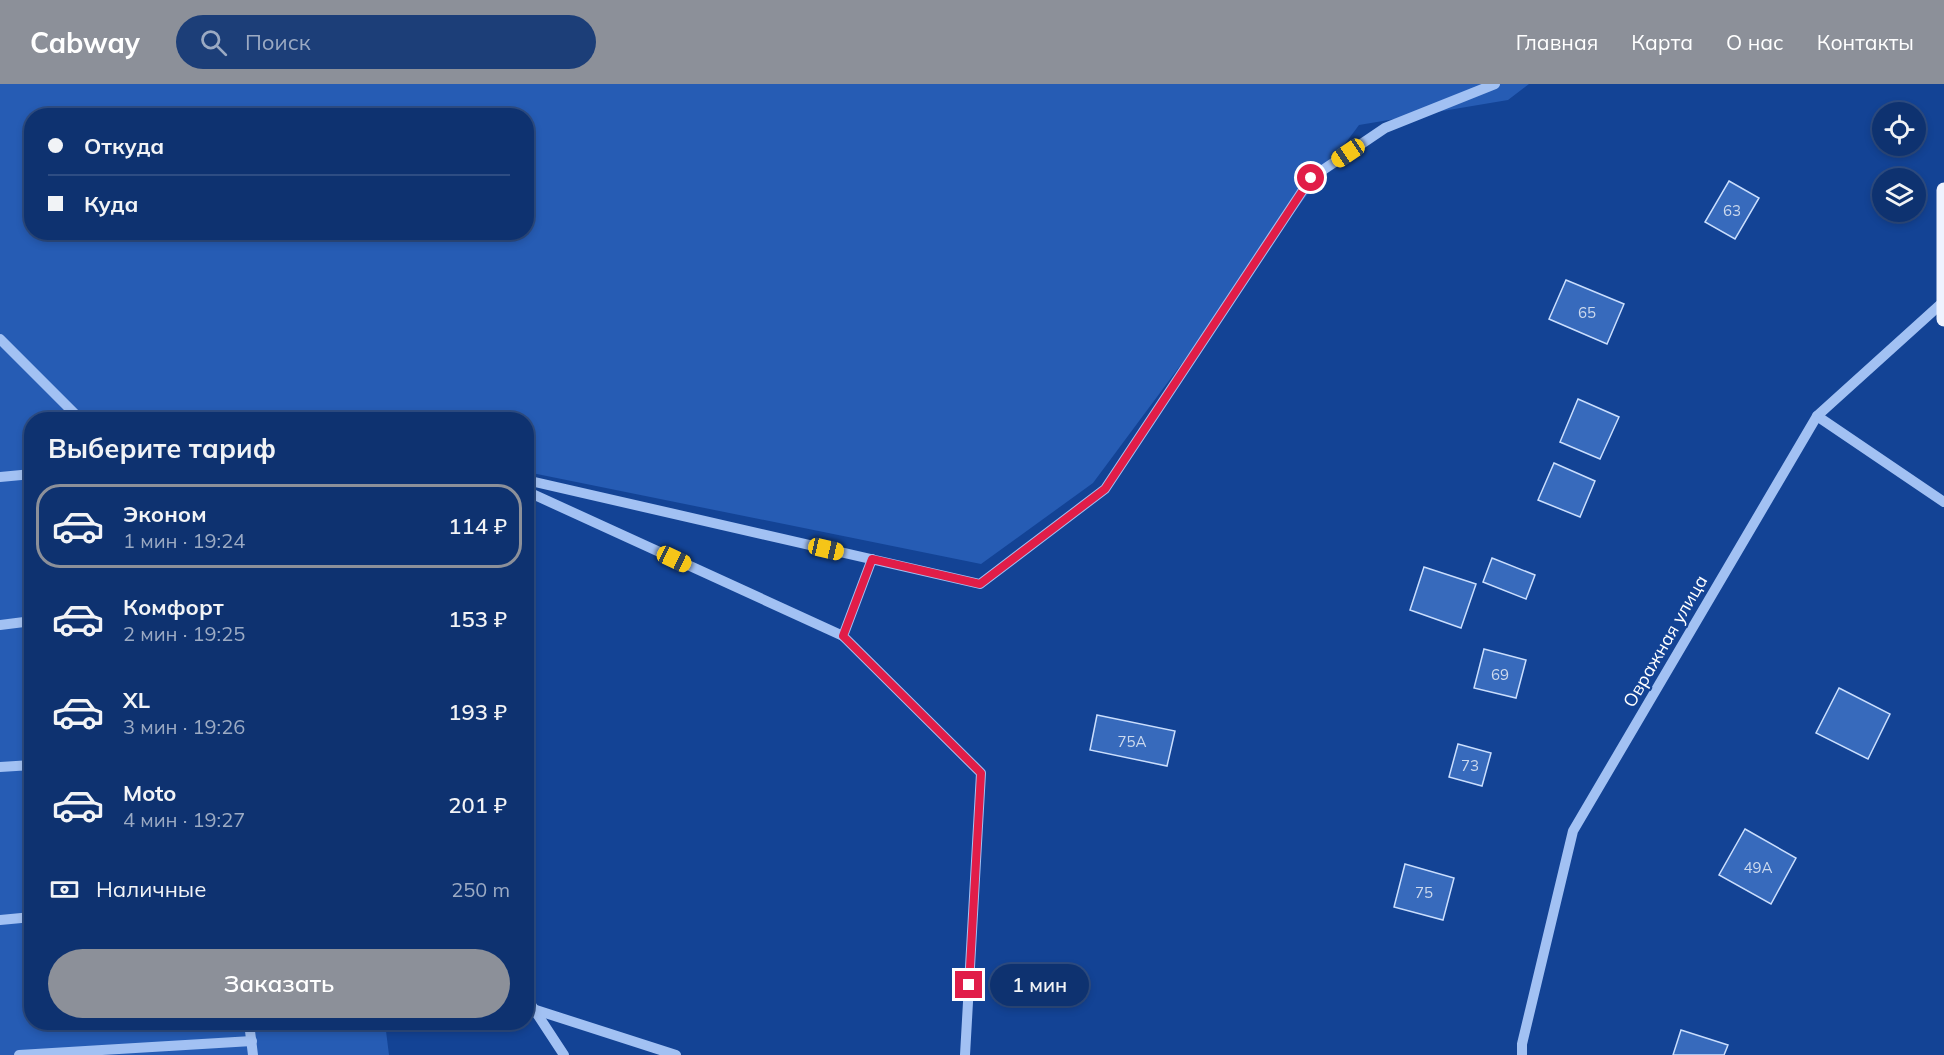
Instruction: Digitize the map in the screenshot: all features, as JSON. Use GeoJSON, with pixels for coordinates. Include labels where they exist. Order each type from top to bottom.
{"type":"FeatureCollection","features":[{"type":"Feature","properties":{"kind":"main road"},"geometry":{"type":"LineString","coordinates":[[1944,190],[1942,303],[1944,319]]}},
{"type":"Feature","properties":{"kind":"street"},"geometry":{"type":"LineString","coordinates":[[534,482],[980,584],[1105,489],[1311,178],[1385,128],[1495,84]]}},
{"type":"Feature","properties":{"kind":"street","name":"Овражная улица"},"geometry":{"type":"LineString","coordinates":[[1522,1055],[1522,1044],[1573,831],[1817,416],[1942,303]]}},
{"type":"Feature","properties":{"kind":"street"},"geometry":{"type":"LineString","coordinates":[[0,339],[73,412]]}},
{"type":"Feature","properties":{"kind":"street"},"geometry":{"type":"LineString","coordinates":[[1817,416],[1944,502]]}},
{"type":"Feature","properties":{"kind":"street"},"geometry":{"type":"LineString","coordinates":[[0,477],[24,475]]}},
{"type":"Feature","properties":{"kind":"street"},"geometry":{"type":"LineString","coordinates":[[534,495],[843,636],[981,773],[965,1055]]}},
{"type":"Feature","properties":{"kind":"street"},"geometry":{"type":"LineString","coordinates":[[843,636],[872,559]]}},
{"type":"Feature","properties":{"kind":"street"},"geometry":{"type":"LineString","coordinates":[[0,625],[24,622]]}},
{"type":"Feature","properties":{"kind":"street"},"geometry":{"type":"LineString","coordinates":[[0,767],[24,766]]}},
{"type":"Feature","properties":{"kind":"street"},"geometry":{"type":"LineString","coordinates":[[0,920],[24,918]]}},
{"type":"Feature","properties":{"kind":"street"},"geometry":{"type":"LineString","coordinates":[[534,1007],[564,1055]]}},
{"type":"Feature","properties":{"kind":"street"},"geometry":{"type":"LineString","coordinates":[[536,1010],[676,1055]]}},
{"type":"Feature","properties":{"kind":"street"},"geometry":{"type":"LineString","coordinates":[[250,1030],[253,1055]]}},
{"type":"Feature","properties":{"kind":"street"},"geometry":{"type":"LineString","coordinates":[[19,1055],[252,1041]]}},
{"type":"Feature","properties":{"kind":"shaded area"},"geometry":{"type":"Polygon","coordinates":[[[0,84],[1529,84],[1508,100],[1359,125],[1093,483],[981,564],[534,473],[534,412],[24,412],[24,1030],[386,1030],[389,1055],[0,1055],[0,84]]]}},
{"type":"Feature","properties":{"kind":"building"},"geometry":{"type":"Polygon","coordinates":[[[1729,181],[1759,198],[1735,239],[1705,222],[1729,181]]]}},
{"type":"Feature","properties":{"kind":"building"},"geometry":{"type":"Polygon","coordinates":[[[1566,280],[1624,304],[1607,344],[1549,319],[1566,280]]]}},
{"type":"Feature","properties":{"kind":"building"},"geometry":{"type":"Polygon","coordinates":[[[1578,399],[1619,417],[1600,459],[1560,442],[1578,399]]]}},
{"type":"Feature","properties":{"kind":"building"},"geometry":{"type":"Polygon","coordinates":[[[1554,463],[1595,481],[1580,517],[1538,500],[1554,463]]]}},
{"type":"Feature","properties":{"kind":"building"},"geometry":{"type":"Polygon","coordinates":[[[1492,558],[1535,575],[1526,599],[1483,582],[1492,558]]]}},
{"type":"Feature","properties":{"kind":"building"},"geometry":{"type":"Polygon","coordinates":[[[1424,567],[1476,584],[1461,628],[1410,610],[1424,567]]]}},
{"type":"Feature","properties":{"kind":"building"},"geometry":{"type":"Polygon","coordinates":[[[1484,649],[1526,660],[1516,698],[1474,688],[1484,649]]]}},
{"type":"Feature","properties":{"kind":"building"},"geometry":{"type":"Polygon","coordinates":[[[1839,688],[1890,714],[1868,759],[1816,733],[1839,688]]]}},
{"type":"Feature","properties":{"kind":"building"},"geometry":{"type":"Polygon","coordinates":[[[1097,715],[1175,731],[1167,766],[1090,750],[1097,715]]]}},
{"type":"Feature","properties":{"kind":"building"},"geometry":{"type":"Polygon","coordinates":[[[1458,744],[1491,753],[1482,786],[1449,777],[1458,744]]]}},
{"type":"Feature","properties":{"kind":"building"},"geometry":{"type":"Polygon","coordinates":[[[1745,829],[1796,858],[1771,904],[1719,875],[1745,829]]]}},
{"type":"Feature","properties":{"kind":"building"},"geometry":{"type":"Polygon","coordinates":[[[1405,864],[1454,878],[1443,920],[1394,907],[1405,864]]]}},
{"type":"Feature","properties":{"kind":"building"},"geometry":{"type":"Polygon","coordinates":[[[1681,1030],[1728,1045],[1724,1055],[1673,1055],[1681,1030]]]}},
{"type":"Feature","properties":{"kind":"route"},"geometry":{"type":"LineString","coordinates":[[969,985],[981,773],[843,636],[872,559],[980,584],[1105,489],[1311,178]]}}]}
